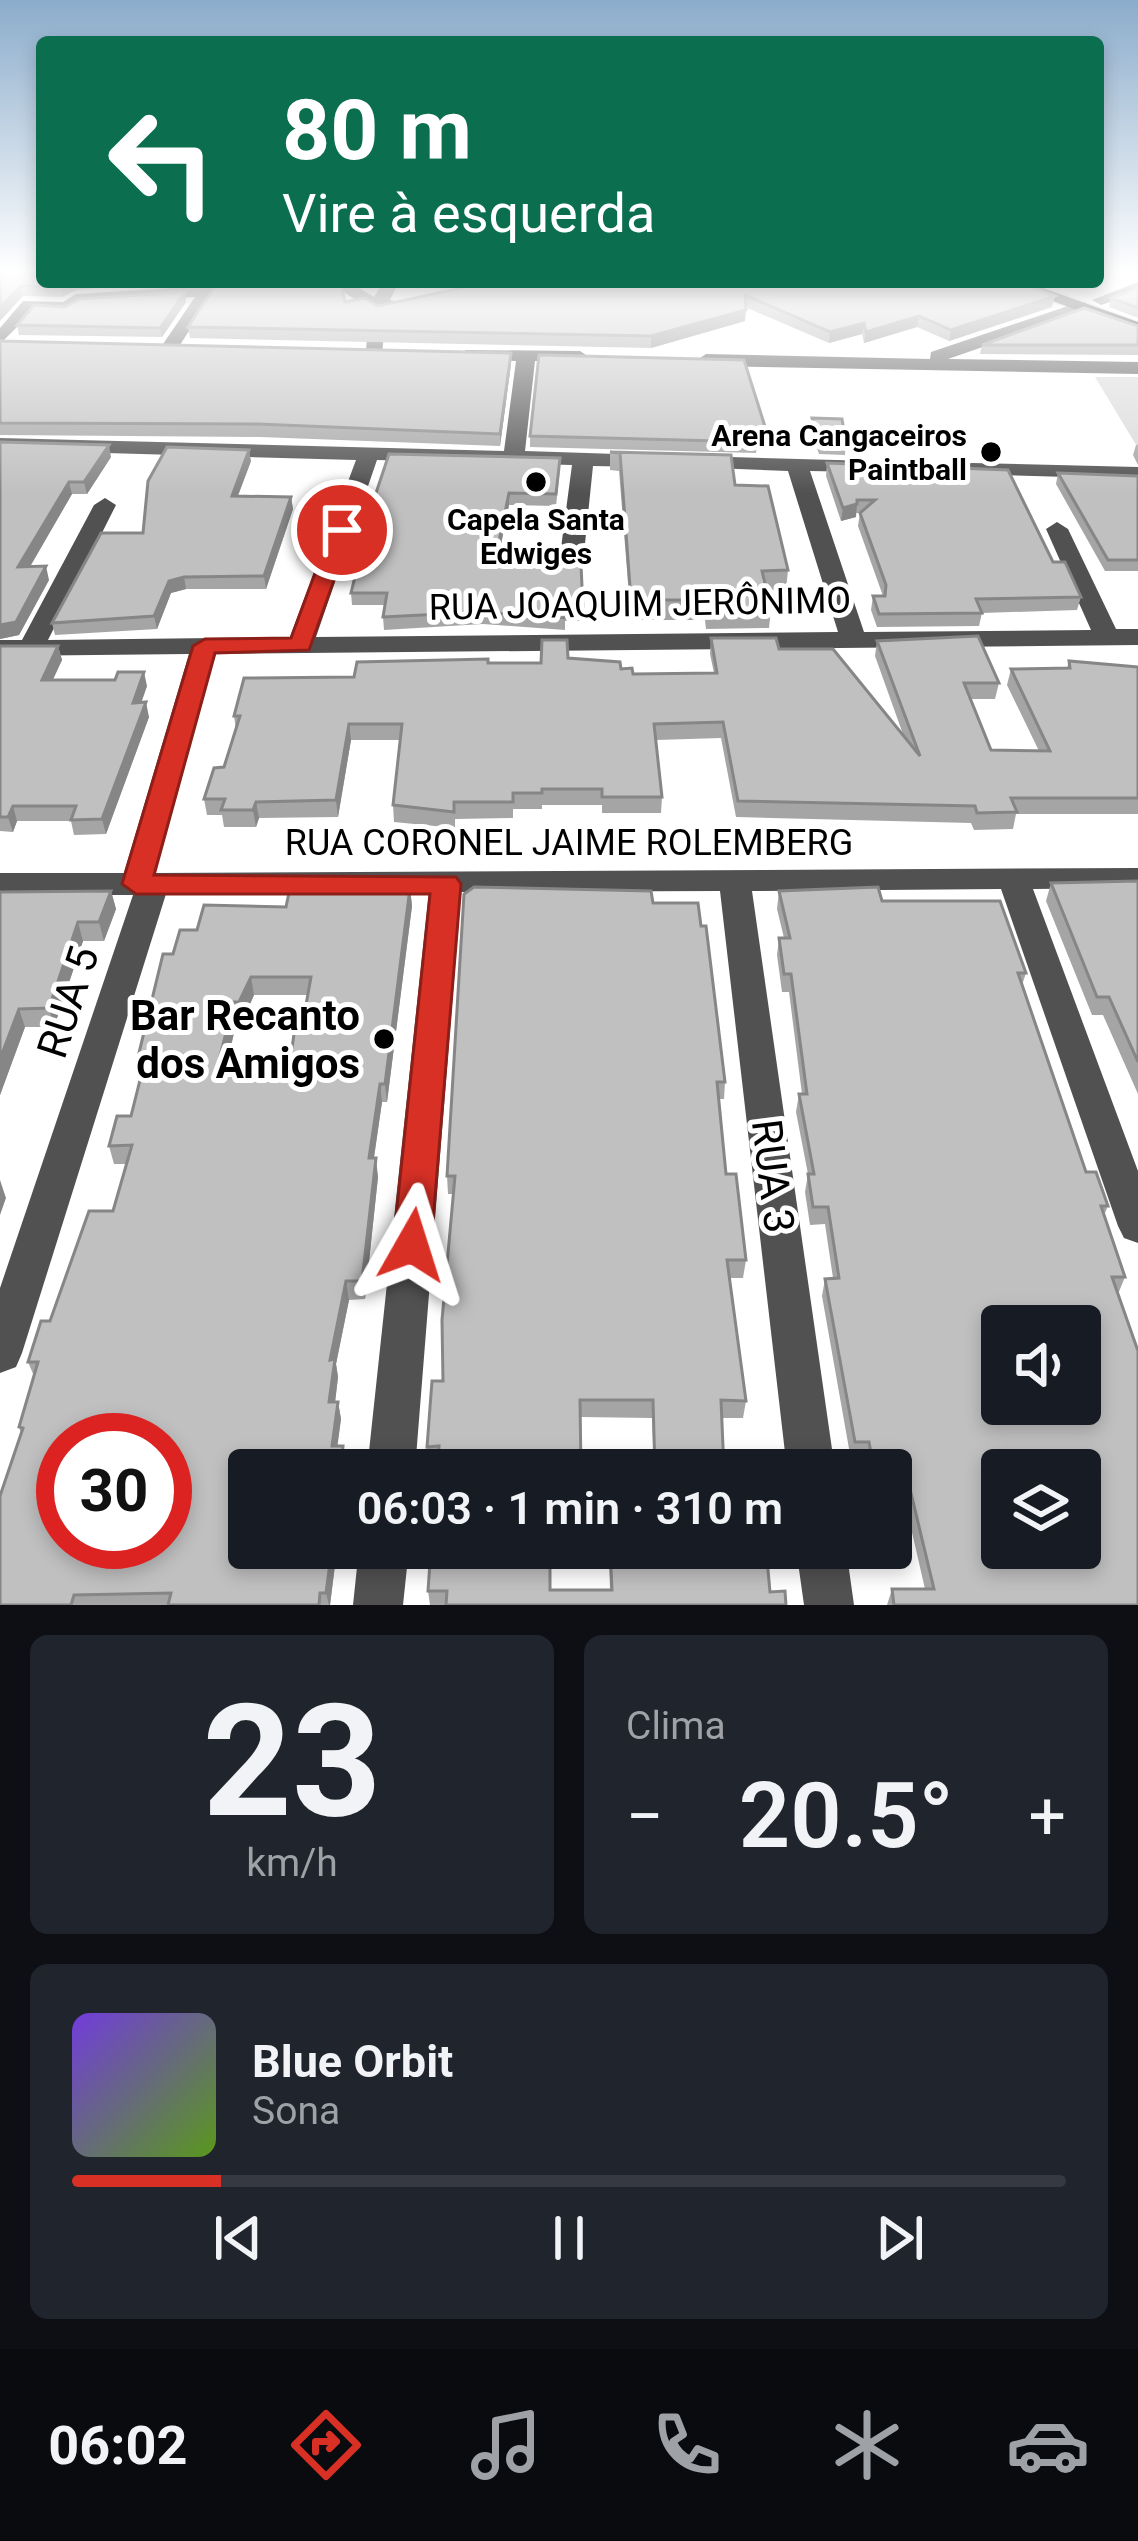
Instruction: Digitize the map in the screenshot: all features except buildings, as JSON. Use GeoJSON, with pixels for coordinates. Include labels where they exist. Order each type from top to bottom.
{"type":"FeatureCollection","features":[{"type":"Feature","properties":{"kind":"street"},"geometry":{"type":"LineString","coordinates":[[375,345],[375,351]]}},
{"type":"Feature","properties":{"kind":"street"},"geometry":{"type":"LineString","coordinates":[[920,362],[970,345]]}},
{"type":"Feature","properties":{"kind":"street"},"geometry":{"type":"LineString","coordinates":[[353,350],[396,352]]}},
{"type":"Feature","properties":{"kind":"street"},"geometry":{"type":"LineString","coordinates":[[440,353],[598,357]]}},
{"type":"Feature","properties":{"kind":"street"},"geometry":{"type":"LineString","coordinates":[[514,457],[526,356]]}},
{"type":"Feature","properties":{"kind":"street"},"geometry":{"type":"LineString","coordinates":[[692,359],[1138,368]]}},
{"type":"Feature","properties":{"kind":"street"},"geometry":{"type":"LineString","coordinates":[[0,444],[886,466]]}},
{"type":"Feature","properties":{"kind":"street"},"geometry":{"type":"LineString","coordinates":[[300,645],[369,454]]}},
{"type":"Feature","properties":{"kind":"street"},"geometry":{"type":"LineString","coordinates":[[571,563],[583,459]]}},
{"type":"Feature","properties":{"kind":"street"},"geometry":{"type":"LineString","coordinates":[[796,464],[852,636]]}},
{"type":"Feature","properties":{"kind":"street"},"geometry":{"type":"LineString","coordinates":[[955,469],[1138,473]]}},
{"type":"Feature","properties":{"kind":"street"},"geometry":{"type":"LineString","coordinates":[[31,648],[105,505]]}},
{"type":"Feature","properties":{"kind":"street"},"geometry":{"type":"LineString","coordinates":[[1057,529],[1107,637]]}},
{"type":"Feature","properties":{"kind":"street","name":"RUA JOAQUIM JERÔNIMO"},"geometry":{"type":"LineString","coordinates":[[0,648],[852,636],[1138,637]]}},
{"type":"Feature","properties":{"kind":"street","name":"RUA 5"},"geometry":{"type":"LineString","coordinates":[[0,1353],[145,884],[205,646]]}},
{"type":"Feature","properties":{"kind":"street"},"geometry":{"type":"LineString","coordinates":[[1013,877],[1138,1226]]}},
{"type":"Feature","properties":{"kind":"street","name":"RUA CORONEL JAIME ROLEMBERG"},"geometry":{"type":"LineString","coordinates":[[0,884],[1138,878]]}},
{"type":"Feature","properties":{"kind":"street","name":"RUA 3"},"geometry":{"type":"LineString","coordinates":[[735,883],[808,1449]]}},
{"type":"Feature","properties":{"kind":"street"},"geometry":{"type":"LineString","coordinates":[[393,1449],[446,884]]}},
{"type":"Feature","properties":{"kind":"street"},"geometry":{"type":"LineString","coordinates":[[378,1605],[382,1569]]}},
{"type":"Feature","properties":{"kind":"street"},"geometry":{"type":"LineString","coordinates":[[824,1569],[829,1605]]}},
{"type":"Feature","properties":{"kind":"shaded area"},"geometry":{"type":"Polygon","coordinates":[[[1095,377],[1138,377],[1138,448],[1095,377]]]}},
{"type":"Feature","properties":{"kind":"place","name":"Arena Cangaceiros Paintball"},"geometry":{"type":"Point","coordinates":[991,452]}},
{"type":"Feature","properties":{"kind":"place","name":"Capela Santa Edwiges"},"geometry":{"type":"Point","coordinates":[536,482]}},
{"type":"Feature","properties":{"kind":"place","name":"Bar Recanto dos Amigos"},"geometry":{"type":"Point","coordinates":[384,1039]}},
{"type":"Feature","properties":{"kind":"route"},"geometry":{"type":"LineString","coordinates":[[342,530],[300,645],[205,646],[136,884],[446,884],[412,1245]]}}]}
